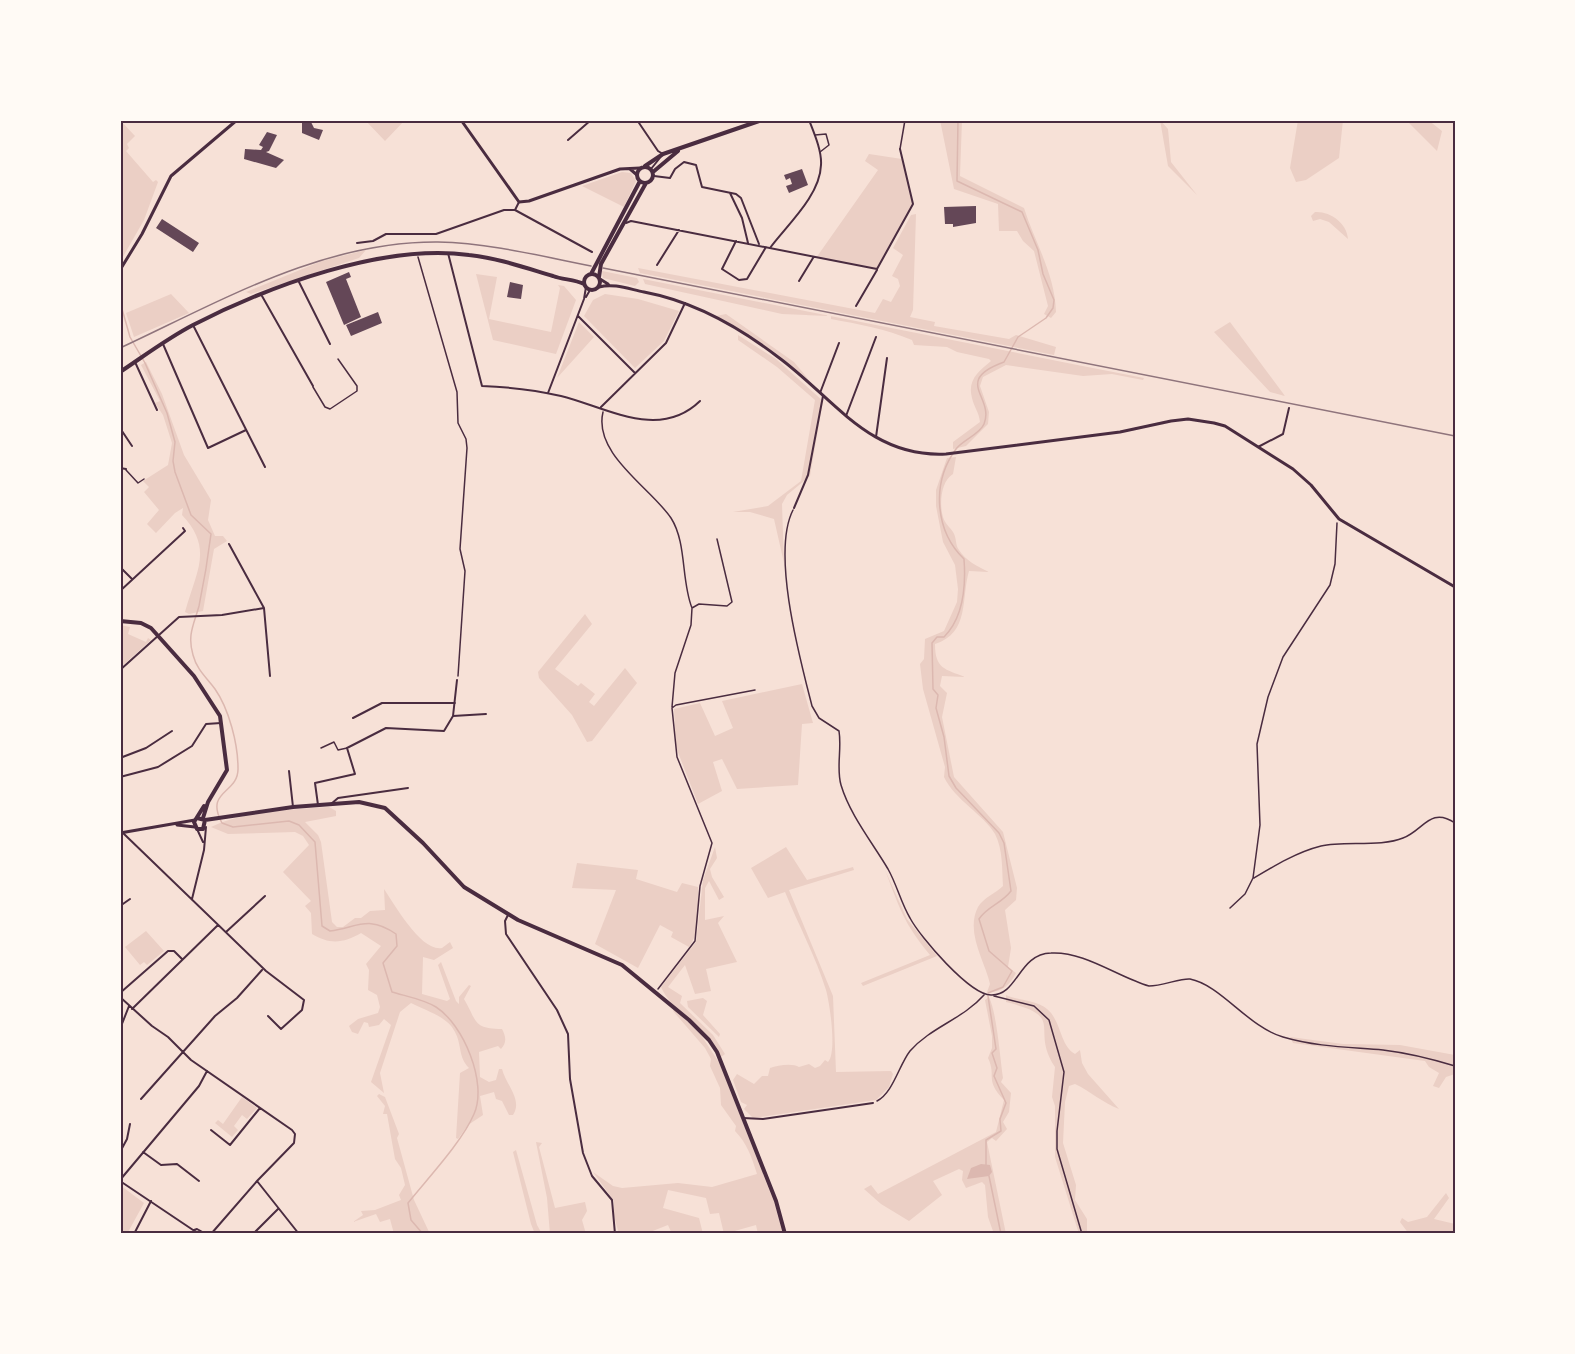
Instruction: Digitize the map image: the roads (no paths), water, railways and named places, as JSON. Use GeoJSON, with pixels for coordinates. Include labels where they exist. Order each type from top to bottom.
{"type":"FeatureCollection","features":[{"type":"Feature","properties":{"kind":"main road"},"geometry":{"type":"LineString","coordinates":[[646,183],[640,181],[637,175],[643,167],[663,154],[762,120]]}},
{"type":"Feature","properties":{"kind":"main road"},"geometry":{"type":"LineString","coordinates":[[569,279],[587,287],[599,287],[601,264],[646,183],[653,172],[681,149]]}},
{"type":"Feature","properties":{"kind":"main road"},"geometry":{"type":"LineString","coordinates":[[643,167],[653,172]]}},
{"type":"Feature","properties":{"kind":"main road"},"geometry":{"type":"LineString","coordinates":[[120,372],[193,325],[262,296],[356,263],[418,254],[448,253],[517,264],[555,277],[569,279],[585,277],[591,274],[640,181]]}},
{"type":"Feature","properties":{"kind":"main road"},"geometry":{"type":"LineString","coordinates":[[591,274],[599,278]]}},
{"type":"Feature","properties":{"kind":"main road"},"geometry":{"type":"LineString","coordinates":[[585,277],[587,287]]}},
{"type":"Feature","properties":{"kind":"main road"},"geometry":{"type":"LineString","coordinates":[[120,621],[146,625],[159,636],[198,681],[219,714],[227,770],[208,801],[202,821],[196,828]]}},
{"type":"Feature","properties":{"kind":"main road"},"geometry":{"type":"LineString","coordinates":[[196,828],[202,821],[293,807],[359,802],[385,808],[423,843],[462,885],[508,914],[605,956],[628,969],[709,1040],[722,1062],[776,1201],[785,1234]]}},
{"type":"Feature","properties":{"kind":"street"},"geometry":{"type":"LineString","coordinates":[[120,270],[142,234],[171,176],[237,120]]}},
{"type":"Feature","properties":{"kind":"street"},"geometry":{"type":"LineString","coordinates":[[462,120],[519,202]]}},
{"type":"Feature","properties":{"kind":"street"},"geometry":{"type":"LineString","coordinates":[[568,140],[591,120]]}},
{"type":"Feature","properties":{"kind":"street"},"geometry":{"type":"LineString","coordinates":[[637,120],[658,151],[663,154],[653,172],[670,178],[675,169],[684,162],[691,162],[700,172],[702,187],[730,193],[741,198],[760,245]]}},
{"type":"Feature","properties":{"kind":"street"},"geometry":{"type":"LineString","coordinates":[[736,241],[722,269],[739,280],[747,279],[768,247],[817,184],[821,167],[815,135],[809,120]]}},
{"type":"Feature","properties":{"kind":"street"},"geometry":{"type":"LineString","coordinates":[[856,306],[912,204],[900,149]]}},
{"type":"Feature","properties":{"kind":"street"},"geometry":{"type":"LineString","coordinates":[[519,202],[529,201],[629,168],[643,167]]}},
{"type":"Feature","properties":{"kind":"street"},"geometry":{"type":"LineString","coordinates":[[629,168],[637,175]]}},
{"type":"Feature","properties":{"kind":"street"},"geometry":{"type":"LineString","coordinates":[[730,193],[742,218],[748,243]]}},
{"type":"Feature","properties":{"kind":"street"},"geometry":{"type":"LineString","coordinates":[[515,210],[519,202]]}},
{"type":"Feature","properties":{"kind":"street"},"geometry":{"type":"LineString","coordinates":[[357,243],[372,241],[386,234],[431,235],[504,210],[515,210],[592,252]]}},
{"type":"Feature","properties":{"kind":"street"},"geometry":{"type":"LineString","coordinates":[[630,212],[631,221]]}},
{"type":"Feature","properties":{"kind":"street"},"geometry":{"type":"LineString","coordinates":[[623,224],[631,221],[877,269]]}},
{"type":"Feature","properties":{"kind":"street"},"geometry":{"type":"LineString","coordinates":[[657,265],[679,230]]}},
{"type":"Feature","properties":{"kind":"street"},"geometry":{"type":"LineString","coordinates":[[448,253],[482,386],[548,393],[630,418],[657,420],[682,414],[700,401]]}},
{"type":"Feature","properties":{"kind":"street"},"geometry":{"type":"LineString","coordinates":[[799,281],[813,258]]}},
{"type":"Feature","properties":{"kind":"street"},"geometry":{"type":"LineString","coordinates":[[599,278],[610,285],[685,303],[715,317],[778,356],[846,416],[900,450],[924,454],[957,453],[1111,433],[1188,419],[1225,426],[1302,476],[1339,519],[1455,587]]}},
{"type":"Feature","properties":{"kind":"street"},"geometry":{"type":"LineString","coordinates":[[299,282],[330,344]]}},
{"type":"Feature","properties":{"kind":"street"},"geometry":{"type":"LineString","coordinates":[[599,287],[610,285]]}},
{"type":"Feature","properties":{"kind":"street"},"geometry":{"type":"LineString","coordinates":[[548,393],[587,287]]}},
{"type":"Feature","properties":{"kind":"street"},"geometry":{"type":"LineString","coordinates":[[262,296],[313,386]]}},
{"type":"Feature","properties":{"kind":"street"},"geometry":{"type":"LineString","coordinates":[[602,408],[666,343],[685,303]]}},
{"type":"Feature","properties":{"kind":"street"},"geometry":{"type":"LineString","coordinates":[[578,316],[635,373]]}},
{"type":"Feature","properties":{"kind":"street"},"geometry":{"type":"LineString","coordinates":[[193,325],[265,466]]}},
{"type":"Feature","properties":{"kind":"street"},"geometry":{"type":"LineString","coordinates":[[846,416],[876,338]]}},
{"type":"Feature","properties":{"kind":"street"},"geometry":{"type":"LineString","coordinates":[[794,508],[808,475],[821,395],[839,343]]}},
{"type":"Feature","properties":{"kind":"street"},"geometry":{"type":"LineString","coordinates":[[163,344],[208,448],[246,430]]}},
{"type":"Feature","properties":{"kind":"street"},"geometry":{"type":"LineString","coordinates":[[876,437],[887,358]]}},
{"type":"Feature","properties":{"kind":"street"},"geometry":{"type":"LineString","coordinates":[[136,361],[157,410]]}},
{"type":"Feature","properties":{"kind":"street"},"geometry":{"type":"LineString","coordinates":[[1258,447],[1283,434],[1289,408]]}},
{"type":"Feature","properties":{"kind":"street"},"geometry":{"type":"LineString","coordinates":[[120,428],[132,446]]}},
{"type":"Feature","properties":{"kind":"street"},"geometry":{"type":"LineString","coordinates":[[120,468],[126,469]]}},
{"type":"Feature","properties":{"kind":"street"},"geometry":{"type":"LineString","coordinates":[[120,591],[185,531],[183,528]]}},
{"type":"Feature","properties":{"kind":"street"},"geometry":{"type":"LineString","coordinates":[[229,544],[264,608],[270,676]]}},
{"type":"Feature","properties":{"kind":"street"},"geometry":{"type":"LineString","coordinates":[[120,567],[132,579]]}},
{"type":"Feature","properties":{"kind":"street"},"geometry":{"type":"LineString","coordinates":[[120,670],[175,619],[264,608]]}},
{"type":"Feature","properties":{"kind":"street"},"geometry":{"type":"LineString","coordinates":[[318,805],[315,783],[355,774],[347,748],[386,728],[441,733],[453,716],[457,680]]}},
{"type":"Feature","properties":{"kind":"street"},"geometry":{"type":"LineString","coordinates":[[353,718],[382,703],[455,703]]}},
{"type":"Feature","properties":{"kind":"street"},"geometry":{"type":"LineString","coordinates":[[453,716],[486,714]]}},
{"type":"Feature","properties":{"kind":"street"},"geometry":{"type":"LineString","coordinates":[[120,777],[158,767],[192,746],[206,724],[221,723]]}},
{"type":"Feature","properties":{"kind":"street"},"geometry":{"type":"LineString","coordinates":[[120,758],[146,748],[172,731]]}},
{"type":"Feature","properties":{"kind":"street"},"geometry":{"type":"LineString","coordinates":[[289,771],[293,807]]}},
{"type":"Feature","properties":{"kind":"street"},"geometry":{"type":"LineString","coordinates":[[331,804],[338,798],[408,788]]}},
{"type":"Feature","properties":{"kind":"street"},"geometry":{"type":"LineString","coordinates":[[121,833],[202,821],[204,845],[192,899]]}},
{"type":"Feature","properties":{"kind":"street"},"geometry":{"type":"LineString","coordinates":[[175,825],[196,828],[204,845]]}},
{"type":"Feature","properties":{"kind":"street"},"geometry":{"type":"LineString","coordinates":[[121,833],[262,968],[304,1000],[305,1005],[281,1029],[268,1016]]}},
{"type":"Feature","properties":{"kind":"street"},"geometry":{"type":"LineString","coordinates":[[226,932],[265,896]]}},
{"type":"Feature","properties":{"kind":"street"},"geometry":{"type":"LineString","coordinates":[[120,906],[130,899]]}},
{"type":"Feature","properties":{"kind":"street"},"geometry":{"type":"LineString","coordinates":[[508,914],[505,921],[506,934],[557,1010],[568,1034],[570,1079],[583,1153],[592,1176],[612,1200],[615,1234]]}},
{"type":"Feature","properties":{"kind":"street"},"geometry":{"type":"LineString","coordinates":[[132,1009],[218,925]]}},
{"type":"Feature","properties":{"kind":"street"},"geometry":{"type":"LineString","coordinates":[[120,993],[168,951],[174,951],[182,960]]}},
{"type":"Feature","properties":{"kind":"street"},"geometry":{"type":"LineString","coordinates":[[141,1099],[182,1052],[245,990],[262,968]]}},
{"type":"Feature","properties":{"kind":"street"},"geometry":{"type":"LineString","coordinates":[[120,997],[168,1037],[182,1052],[292,1130],[295,1139],[211,1234]]}},
{"type":"Feature","properties":{"kind":"street"},"geometry":{"type":"LineString","coordinates":[[120,1029],[129,1006]]}},
{"type":"Feature","properties":{"kind":"street"},"geometry":{"type":"LineString","coordinates":[[199,1234],[120,1181],[199,1086],[207,1071]]}},
{"type":"Feature","properties":{"kind":"street"},"geometry":{"type":"LineString","coordinates":[[743,1118],[763,1119],[873,1102]]}},
{"type":"Feature","properties":{"kind":"street"},"geometry":{"type":"LineString","coordinates":[[211,1130],[230,1145],[260,1107]]}},
{"type":"Feature","properties":{"kind":"street"},"geometry":{"type":"LineString","coordinates":[[120,1152],[127,1139],[130,1124]]}},
{"type":"Feature","properties":{"kind":"street"},"geometry":{"type":"LineString","coordinates":[[143,1152],[161,1166],[177,1164],[200,1181]]}},
{"type":"Feature","properties":{"kind":"street"},"geometry":{"type":"LineString","coordinates":[[257,1181],[299,1234]]}},
{"type":"Feature","properties":{"kind":"street"},"geometry":{"type":"LineString","coordinates":[[134,1234],[151,1201]]}},
{"type":"Feature","properties":{"kind":"street"},"geometry":{"type":"LineString","coordinates":[[253,1234],[278,1209]]}},
{"type":"Feature","properties":{"kind":"street"},"geometry":{"type":"LineString","coordinates":[[194,1230],[197,1229],[206,1234]]}},
{"type":"Feature","properties":{"kind":"lane"},"geometry":{"type":"LineString","coordinates":[[900,149],[905,120]]}},
{"type":"Feature","properties":{"kind":"lane"},"geometry":{"type":"LineString","coordinates":[[815,135],[826,134],[829,145],[819,152]]}},
{"type":"Feature","properties":{"kind":"lane"},"geometry":{"type":"LineString","coordinates":[[313,386],[325,408],[330,409],[357,391],[357,386],[339,359]]}},
{"type":"Feature","properties":{"kind":"lane"},"geometry":{"type":"LineString","coordinates":[[126,469],[138,483],[144,479]]}},
{"type":"Feature","properties":{"kind":"lane"},"geometry":{"type":"LineString","coordinates":[[321,748],[334,742],[338,750],[347,748]]}},
{"type":"Feature","properties":{"kind":"waterway"},"geometry":{"type":"LineString","coordinates":[[958,120],[957,181],[1022,212],[1038,250],[1043,274],[1054,300],[1053,308],[1046,318],[1018,337],[1004,362],[980,376],[979,390],[986,414],[984,424],[979,431],[956,449],[948,462],[940,491],[942,521],[954,548],[964,559],[965,580],[960,611],[956,620],[944,637],[937,637],[932,643],[933,689],[938,695],[936,708],[944,737],[949,776],[956,788],[999,833],[1004,843],[1011,891],[979,919],[989,951],[1012,971],[1003,987],[988,993]]}},
{"type":"Feature","properties":{"kind":"waterway"},"geometry":{"type":"LineString","coordinates":[[120,302],[130,337],[145,363],[167,413],[175,442],[173,461],[175,472],[191,515],[211,534],[203,588],[192,630],[191,648],[197,665],[220,697],[232,727],[236,748],[237,776],[219,798],[217,804],[222,823],[233,827],[289,821],[299,825],[315,842],[322,926],[330,931],[371,924],[387,928],[396,934],[397,946],[383,963],[392,992],[431,1004],[446,1015],[464,1040],[470,1055],[478,1087],[474,1114],[453,1148],[408,1203],[411,1220],[423,1234]]}},
{"type":"Feature","properties":{"kind":"waterway"},"geometry":{"type":"LineString","coordinates":[[986,1165],[986,1140],[1001,1131],[1000,1119],[1006,1103],[994,1076],[997,1068],[992,1053],[996,1049],[988,996]]}},
{"type":"Feature","properties":{"kind":"waterway"},"geometry":{"type":"LineString","coordinates":[[989,1176],[1001,1234]]}},
{"type":"Feature","properties":{"kind":"railway"},"geometry":{"type":"LineString","coordinates":[[120,348],[274,277],[313,263],[395,244],[438,242],[476,245],[591,266]]}},
{"type":"Feature","properties":{"kind":"railway"},"geometry":{"type":"LineString","coordinates":[[603,268],[1455,436]]}}]}
